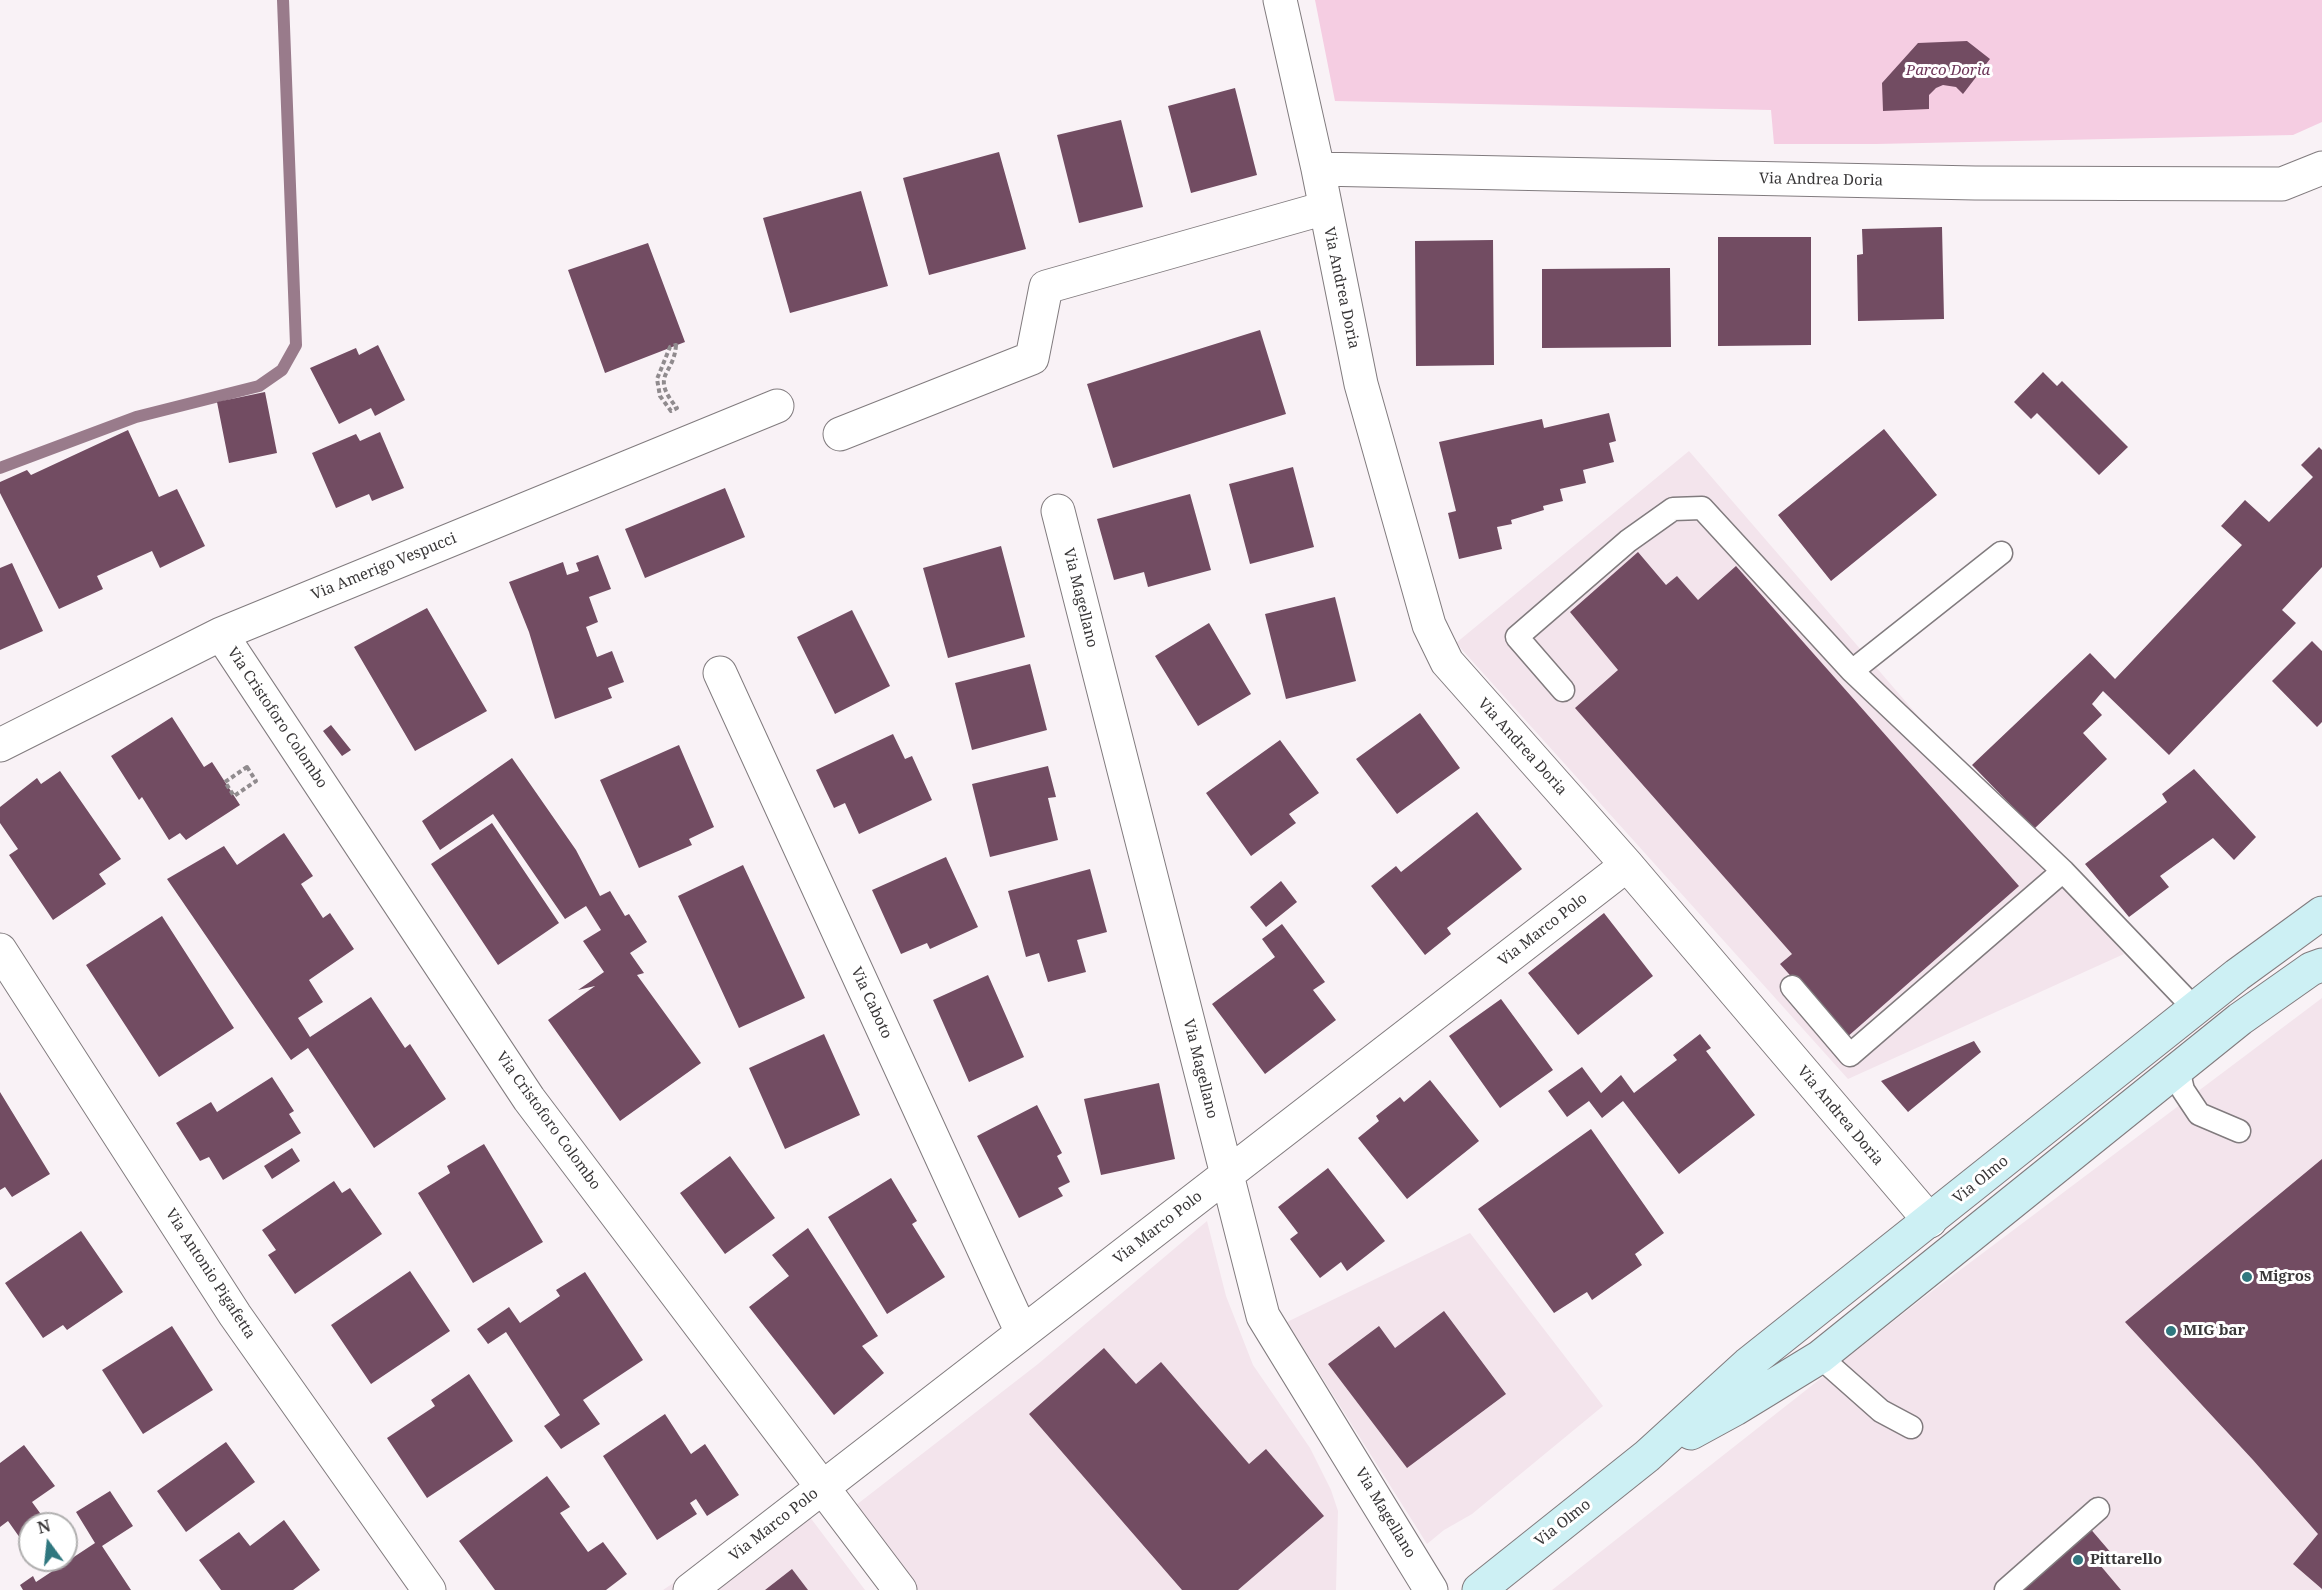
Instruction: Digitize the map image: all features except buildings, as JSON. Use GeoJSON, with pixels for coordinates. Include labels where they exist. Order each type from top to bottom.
{"type":"FeatureCollection","features":[{"type":"Feature","properties":{"kind":"main road","name":"Via Olmo"},"geometry":{"type":"LineString","coordinates":[[1479,1590],[1647,1456],[1748,1364],[2237,975],[2322,913]]}},
{"type":"Feature","properties":{"kind":"main road","name":"Via Olmo"},"geometry":{"type":"LineString","coordinates":[[1647,1456],[1735,1409],[1820,1357],[2240,1019],[2311,969],[2322,965]]}},
{"type":"Feature","properties":{"kind":"street","name":"Via Andrea Doria"},"geometry":{"type":"LineString","coordinates":[[1280,0],[1318,169],[1361,384],[1434,634],[1447,662],[1627,865],[1930,1221]]}},
{"type":"Feature","properties":{"kind":"street","name":"Via Andrea Doria"},"geometry":{"type":"LineString","coordinates":[[1318,169],[1975,183],[2282,184],[2322,168]]}},
{"type":"Feature","properties":{"kind":"street"},"geometry":{"type":"LineString","coordinates":[[840,434],[1032,358],[1046,287],[1324,208]]}},
{"type":"Feature","properties":{"kind":"street","name":"Via Amerigo Vespucci"},"geometry":{"type":"LineString","coordinates":[[0,745],[221,634],[777,406]]}},
{"type":"Feature","properties":{"kind":"street","name":"Via Magellano"},"geometry":{"type":"LineString","coordinates":[[1058,511],[1263,1316],[1431,1590]]}},
{"type":"Feature","properties":{"kind":"street","name":"Via Cristoforo Colombo"},"geometry":{"type":"LineString","coordinates":[[221,634],[529,1099],[900,1590]]}},
{"type":"Feature","properties":{"kind":"street","name":"Via Caboto"},"geometry":{"type":"LineString","coordinates":[[720,673],[1022,1333]]}},
{"type":"Feature","properties":{"kind":"street","name":"Via Marco Polo"},"geometry":{"type":"LineString","coordinates":[[690,1590],[1627,865]]}},
{"type":"Feature","properties":{"kind":"street","name":"Via Antonio Pigafetta"},"geometry":{"type":"LineString","coordinates":[[0,950],[235,1315],[429,1590]]}},
{"type":"Feature","properties":{"kind":"lane"},"geometry":{"type":"LineString","coordinates":[[1563,690],[1517,637],[1628,542],[1673,509],[1702,508],[1852,671],[2063,871],[2195,1009]]}},
{"type":"Feature","properties":{"kind":"lane"},"geometry":{"type":"LineString","coordinates":[[1852,671],[2001,553]]}},
{"type":"Feature","properties":{"kind":"lane"},"geometry":{"type":"LineString","coordinates":[[1792,987],[1850,1055],[2063,871]]}},
{"type":"Feature","properties":{"kind":"lane"},"geometry":{"type":"LineString","coordinates":[[2178,1069],[2183,1090],[2199,1114],[2239,1131]]}},
{"type":"Feature","properties":{"kind":"lane"},"geometry":{"type":"LineString","coordinates":[[1820,1357],[1881,1411],[1911,1426]]}},
{"type":"Feature","properties":{"kind":"lane"},"geometry":{"type":"LineString","coordinates":[[2006,1590],[2098,1509]]}},
{"type":"Feature","properties":{"kind":"path"},"geometry":{"type":"LineString","coordinates":[[676,345],[674,357],[663,380],[666,394],[677,408],[671,411],[660,396],[657,379],[670,347],[676,345]]}},
{"type":"Feature","properties":{"kind":"path"},"geometry":{"type":"LineString","coordinates":[[246,767],[256,781],[234,796],[225,782],[246,767]]}},
{"type":"Feature","properties":{"kind":"shaded area"},"geometry":{"type":"Polygon","coordinates":[[[1689,451],[2124,954],[1848,1079],[1456,643],[1689,451]]]}},
{"type":"Feature","properties":{"kind":"shaded area"},"geometry":{"type":"Polygon","coordinates":[[[2322,998],[2322,1590],[1552,1590],[1923,1298],[2322,998]]]}},
{"type":"Feature","properties":{"kind":"shaded area"},"geometry":{"type":"Polygon","coordinates":[[[1207,1221],[1226,1296],[1253,1365],[1310,1448],[1331,1490],[1338,1511],[1336,1590],[918,1590],[851,1509],[1038,1364],[1207,1221]]]}},
{"type":"Feature","properties":{"kind":"shaded area"},"geometry":{"type":"Polygon","coordinates":[[[1470,1233],[1603,1406],[1472,1514],[1444,1530],[1427,1544],[1287,1322],[1470,1233]]]}},
{"type":"Feature","properties":{"kind":"shaded area"},"geometry":{"type":"Polygon","coordinates":[[[797,1500],[865,1590],[663,1590],[797,1500]]]}},
{"type":"Feature","properties":{"kind":"green space","name":"Parco Doria"},"geometry":{"type":"Polygon","coordinates":[[[1315,0],[2322,0],[2322,122],[2293,135],[1774,144],[1771,110],[1335,101],[1315,0]]]}},
{"type":"Feature","properties":{"kind":"waterway"},"geometry":{"type":"LineString","coordinates":[[0,468],[136,417],[259,386],[282,370],[296,345],[283,0]]}},
{"type":"Feature","properties":{"kind":"place","name":"Migros"},"geometry":{"type":"Point","coordinates":[2247,1277]}},
{"type":"Feature","properties":{"kind":"place","name":"MIG bar"},"geometry":{"type":"Point","coordinates":[2171,1331]}},
{"type":"Feature","properties":{"kind":"place","name":"Pittarello"},"geometry":{"type":"Point","coordinates":[2078,1560]}}]}
